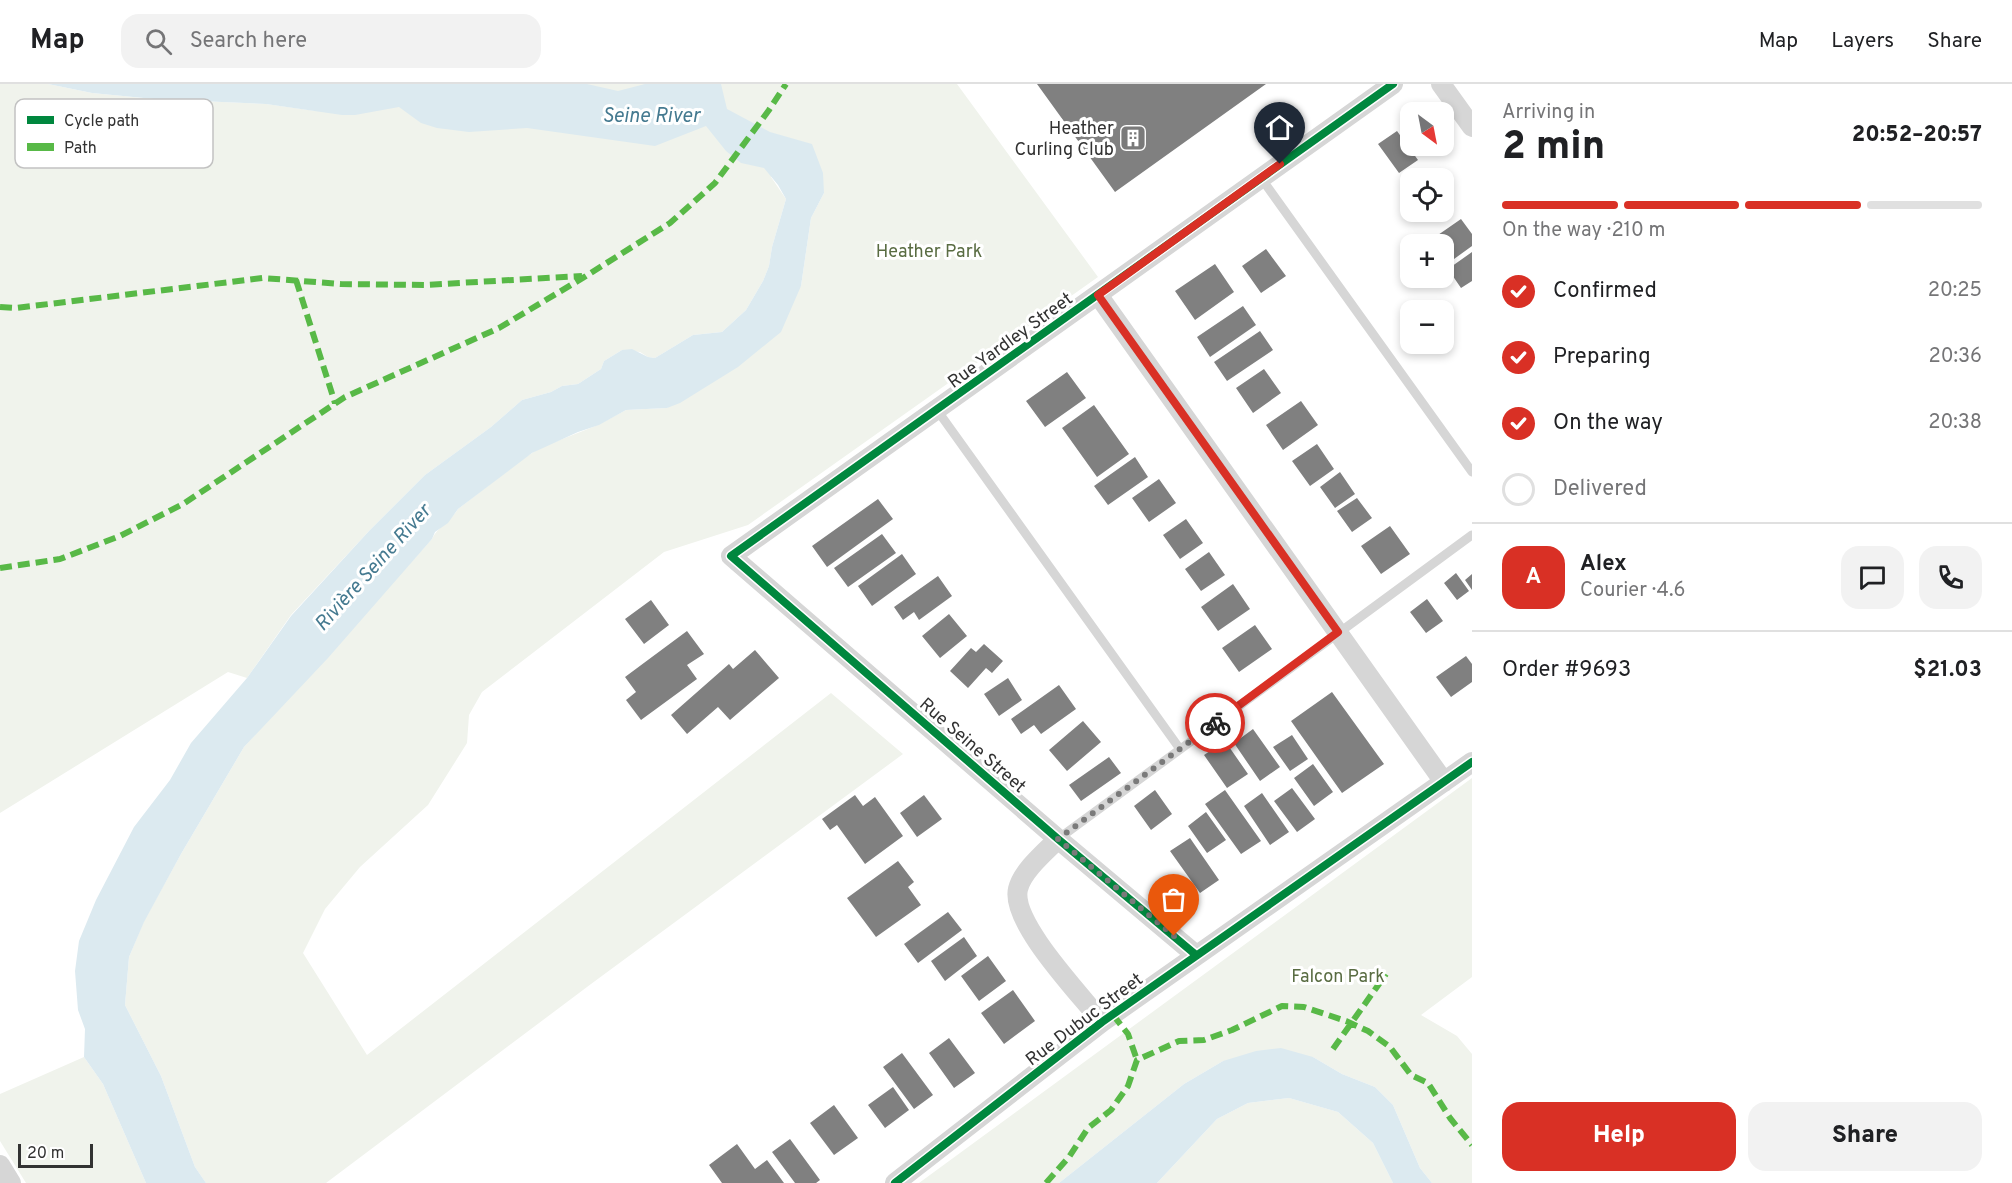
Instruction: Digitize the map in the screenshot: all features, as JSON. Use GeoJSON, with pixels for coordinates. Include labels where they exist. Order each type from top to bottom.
{"type":"FeatureCollection","features":[{"type":"Feature","properties":{"kind":"street","name":"Rue Yardley Street"},"geometry":{"type":"LineString","coordinates":[[731,556],[1393,84]]}},
{"type":"Feature","properties":{"kind":"street"},"geometry":{"type":"LineString","coordinates":[[1441,84],[1472,127]]}},
{"type":"Feature","properties":{"kind":"street"},"geometry":{"type":"LineString","coordinates":[[1098,295],[1444,782]]}},
{"type":"Feature","properties":{"kind":"street","name":"Rue Seine Street"},"geometry":{"type":"LineString","coordinates":[[731,556],[1058,839],[1196,955]]}},
{"type":"Feature","properties":{"kind":"street","name":"Rue Dubuc Street"},"geometry":{"type":"LineString","coordinates":[[895,1183],[1102,1022],[1472,762]]}},
{"type":"Feature","properties":{"kind":"street"},"geometry":{"type":"LineString","coordinates":[[1058,839],[1032,864],[1018,889],[1022,918],[1037,942],[1102,1022]]}},
{"type":"Feature","properties":{"kind":"street"},"geometry":{"type":"LineString","coordinates":[[0,1165],[11,1183]]}},
{"type":"Feature","properties":{"kind":"lane"},"geometry":{"type":"LineString","coordinates":[[1261,178],[1472,472]]}},
{"type":"Feature","properties":{"kind":"lane"},"geometry":{"type":"LineString","coordinates":[[937,410],[1180,749]]}},
{"type":"Feature","properties":{"kind":"lane"},"geometry":{"type":"LineString","coordinates":[[1058,839],[1472,535]]}},
{"type":"Feature","properties":{"kind":"green space","name":"Heather Park"},"geometry":{"type":"Polygon","coordinates":[[[0,84],[48,84],[92,93],[154,99],[15,99],[15,168],[213,168],[213,102],[266,104],[316,111],[333,84],[957,84],[1098,277],[748,525],[664,552],[482,692],[469,715],[467,743],[428,805],[360,867],[325,909],[303,953],[367,1055],[831,693],[903,754],[326,1183],[206,1183],[195,1167],[161,1076],[125,1005],[129,957],[144,921],[244,747],[458,509],[524,458],[542,447],[598,425],[626,410],[667,408],[801,286],[811,218],[824,193],[812,147],[771,177],[786,199],[769,266],[746,310],[722,332],[693,335],[655,358],[640,352],[622,350],[604,361],[601,369],[578,384],[562,386],[551,392],[522,400],[491,427],[425,475],[369,531],[291,615],[247,678],[228,672],[0,813],[0,84]]]}},
{"type":"Feature","properties":{"kind":"green space","name":"Falcon Park"},"geometry":{"type":"Polygon","coordinates":[[[1472,778],[1472,977],[1421,1015],[1457,1036],[1472,1054],[1472,1183],[1432,1183],[1420,1168],[1393,1105],[1375,1087],[1342,1074],[1313,1057],[1223,1061],[1184,1084],[1059,1183],[919,1183],[1472,778]]]}},
{"type":"Feature","properties":{"kind":"green space"},"geometry":{"type":"Polygon","coordinates":[[[84,1057],[103,1084],[146,1183],[26,1183],[0,1141],[0,1094],[84,1057]]]}},
{"type":"Feature","properties":{"kind":"green space"},"geometry":{"type":"Polygon","coordinates":[[[1289,1098],[1338,1112],[1373,1143],[1393,1183],[1157,1183],[1217,1119],[1248,1103],[1289,1098]]]}},
{"type":"Feature","properties":{"kind":"water","name":"Seine River"},"geometry":{"type":"Polygon","coordinates":[[[48,84],[587,84],[618,91],[645,84],[721,84],[727,109],[770,132],[812,144],[823,173],[824,193],[811,218],[801,286],[781,332],[738,367],[680,403],[667,408],[626,410],[599,425],[532,453],[458,509],[448,523],[435,532],[432,539],[328,658],[244,747],[181,854],[144,922],[129,957],[125,1005],[161,1076],[195,1167],[206,1183],[146,1183],[103,1084],[84,1057],[85,1029],[78,1010],[75,971],[79,941],[96,900],[134,827],[170,780],[191,743],[247,678],[291,616],[369,531],[425,475],[491,427],[522,400],[551,392],[562,386],[578,384],[601,369],[604,361],[622,350],[632,349],[655,358],[693,335],[722,332],[746,310],[769,266],[786,199],[764,168],[741,163],[726,151],[706,126],[655,146],[527,128],[469,132],[437,128],[421,123],[399,107],[355,115],[342,115],[266,104],[213,102],[213,99],[154,99],[92,93],[48,84]]]}},
{"type":"Feature","properties":{"kind":"water"},"geometry":{"type":"Polygon","coordinates":[[[1281,1048],[1313,1057],[1342,1074],[1375,1087],[1393,1105],[1420,1168],[1432,1183],[1393,1183],[1373,1143],[1338,1112],[1289,1098],[1248,1103],[1217,1119],[1157,1183],[1059,1183],[1184,1084],[1223,1061],[1256,1051],[1281,1048]]]}},
{"type":"Feature","properties":{"kind":"building","name":"Heather Curling Club"},"geometry":{"type":"Polygon","coordinates":[[[1037,84],[1266,84],[1115,192],[1037,84]]]}},
{"type":"Feature","properties":{"kind":"building"},"geometry":{"type":"Polygon","coordinates":[[[1397,131],[1400,135],[1400,156],[1415,156],[1418,160],[1406,168],[1400,168],[1399,173],[1378,144],[1397,131]]]}},
{"type":"Feature","properties":{"kind":"building"},"geometry":{"type":"Polygon","coordinates":[[[1461,219],[1472,234],[1472,246],[1454,259],[1454,234],[1439,234],[1461,219]]]}},
{"type":"Feature","properties":{"kind":"building"},"geometry":{"type":"Polygon","coordinates":[[[1266,249],[1286,276],[1261,293],[1242,266],[1266,249]]]}},
{"type":"Feature","properties":{"kind":"building"},"geometry":{"type":"Polygon","coordinates":[[[1472,252],[1472,281],[1461,288],[1454,278],[1454,265],[1472,252]]]}},
{"type":"Feature","properties":{"kind":"building"},"geometry":{"type":"Polygon","coordinates":[[[1215,264],[1234,292],[1195,320],[1175,291],[1215,264]]]}},
{"type":"Feature","properties":{"kind":"building"},"geometry":{"type":"Polygon","coordinates":[[[1243,306],[1256,325],[1210,357],[1197,337],[1243,306]]]}},
{"type":"Feature","properties":{"kind":"building"},"geometry":{"type":"Polygon","coordinates":[[[1260,331],[1273,350],[1227,381],[1214,362],[1260,331]]]}},
{"type":"Feature","properties":{"kind":"building"},"geometry":{"type":"Polygon","coordinates":[[[1264,369],[1281,393],[1253,413],[1236,388],[1264,369]]]}},
{"type":"Feature","properties":{"kind":"building"},"geometry":{"type":"Polygon","coordinates":[[[1067,372],[1086,398],[1045,427],[1026,401],[1067,372]]]}},
{"type":"Feature","properties":{"kind":"building"},"geometry":{"type":"Polygon","coordinates":[[[1301,401],[1318,425],[1283,450],[1266,425],[1301,401]]]}},
{"type":"Feature","properties":{"kind":"building"},"geometry":{"type":"Polygon","coordinates":[[[1094,405],[1129,454],[1097,477],[1062,428],[1094,405]]]}},
{"type":"Feature","properties":{"kind":"building"},"geometry":{"type":"Polygon","coordinates":[[[1317,444],[1334,469],[1310,486],[1292,461],[1317,444]]]}},
{"type":"Feature","properties":{"kind":"building"},"geometry":{"type":"Polygon","coordinates":[[[1135,457],[1148,477],[1108,505],[1094,486],[1135,457]]]}},
{"type":"Feature","properties":{"kind":"building"},"geometry":{"type":"Polygon","coordinates":[[[1340,472],[1355,494],[1335,508],[1320,487],[1340,472]]]}},
{"type":"Feature","properties":{"kind":"building"},"geometry":{"type":"Polygon","coordinates":[[[1159,479],[1176,503],[1149,522],[1132,498],[1159,479]]]}},
{"type":"Feature","properties":{"kind":"building"},"geometry":{"type":"Polygon","coordinates":[[[1357,498],[1372,518],[1352,532],[1337,511],[1357,498]]]}},
{"type":"Feature","properties":{"kind":"building"},"geometry":{"type":"Polygon","coordinates":[[[878,499],[893,519],[827,567],[812,546],[878,499]]]}},
{"type":"Feature","properties":{"kind":"building"},"geometry":{"type":"Polygon","coordinates":[[[1186,519],[1203,543],[1180,559],[1163,535],[1186,519]]]}},
{"type":"Feature","properties":{"kind":"building"},"geometry":{"type":"Polygon","coordinates":[[[1390,526],[1410,554],[1381,574],[1361,546],[1390,526]]]}},
{"type":"Feature","properties":{"kind":"building"},"geometry":{"type":"Polygon","coordinates":[[[882,534],[896,553],[848,587],[834,568],[882,534]]]}},
{"type":"Feature","properties":{"kind":"building"},"geometry":{"type":"Polygon","coordinates":[[[1209,552],[1225,575],[1201,591],[1185,569],[1209,552]]]}},
{"type":"Feature","properties":{"kind":"building"},"geometry":{"type":"Polygon","coordinates":[[[902,554],[916,574],[872,606],[858,586],[902,554]]]}},
{"type":"Feature","properties":{"kind":"building"},"geometry":{"type":"Polygon","coordinates":[[[1456,573],[1469,591],[1457,600],[1444,583],[1456,573]]]}},
{"type":"Feature","properties":{"kind":"building"},"geometry":{"type":"Polygon","coordinates":[[[1472,574],[1472,590],[1465,580],[1472,574]]]}},
{"type":"Feature","properties":{"kind":"building"},"geometry":{"type":"Polygon","coordinates":[[[938,576],[952,596],[919,620],[914,612],[903,620],[894,607],[938,576]]]}},
{"type":"Feature","properties":{"kind":"building"},"geometry":{"type":"Polygon","coordinates":[[[1233,584],[1250,609],[1218,631],[1201,607],[1233,584]]]}},
{"type":"Feature","properties":{"kind":"building"},"geometry":{"type":"Polygon","coordinates":[[[1427,599],[1443,621],[1426,633],[1410,612],[1427,599]]]}},
{"type":"Feature","properties":{"kind":"building"},"geometry":{"type":"Polygon","coordinates":[[[651,600],[669,625],[644,644],[625,619],[651,600]]]}},
{"type":"Feature","properties":{"kind":"building"},"geometry":{"type":"Polygon","coordinates":[[[949,614],[967,636],[940,658],[922,636],[949,614]]]}},
{"type":"Feature","properties":{"kind":"building"},"geometry":{"type":"Polygon","coordinates":[[[1255,625],[1272,649],[1239,672],[1222,648],[1255,625]]]}},
{"type":"Feature","properties":{"kind":"building"},"geometry":{"type":"Polygon","coordinates":[[[687,631],[704,654],[687,665],[697,679],[641,720],[626,700],[636,692],[625,677],[687,631]]]}},
{"type":"Feature","properties":{"kind":"building"},"geometry":{"type":"Polygon","coordinates":[[[984,644],[1003,661],[992,673],[986,668],[968,688],[950,671],[971,648],[976,652],[984,644]]]}},
{"type":"Feature","properties":{"kind":"building"},"geometry":{"type":"Polygon","coordinates":[[[755,650],[779,678],[730,720],[718,707],[687,734],[671,715],[729,664],[733,669],[755,650]]]}},
{"type":"Feature","properties":{"kind":"building"},"geometry":{"type":"Polygon","coordinates":[[[1466,656],[1472,664],[1472,682],[1451,697],[1436,677],[1466,656]]]}},
{"type":"Feature","properties":{"kind":"building"},"geometry":{"type":"Polygon","coordinates":[[[1008,678],[1022,700],[999,716],[984,694],[1008,678]]]}},
{"type":"Feature","properties":{"kind":"building"},"geometry":{"type":"Polygon","coordinates":[[[1059,685],[1076,709],[1041,734],[1034,725],[1021,734],[1011,719],[1059,685]]]}},
{"type":"Feature","properties":{"kind":"building"},"geometry":{"type":"Polygon","coordinates":[[[1332,692],[1384,764],[1342,793],[1291,721],[1332,692]]]}},
{"type":"Feature","properties":{"kind":"building"},"geometry":{"type":"Polygon","coordinates":[[[1083,721],[1101,742],[1067,771],[1049,750],[1083,721]]]}},
{"type":"Feature","properties":{"kind":"building"},"geometry":{"type":"Polygon","coordinates":[[[1253,729],[1280,767],[1260,781],[1234,743],[1253,729]]]}},
{"type":"Feature","properties":{"kind":"building"},"geometry":{"type":"Polygon","coordinates":[[[1292,735],[1308,759],[1290,771],[1273,747],[1292,735]]]}},
{"type":"Feature","properties":{"kind":"building"},"geometry":{"type":"Polygon","coordinates":[[[1225,741],[1248,774],[1227,788],[1204,755],[1225,741]]]}},
{"type":"Feature","properties":{"kind":"building"},"geometry":{"type":"Polygon","coordinates":[[[1109,757],[1121,773],[1081,801],[1069,785],[1109,757]]]}},
{"type":"Feature","properties":{"kind":"building"},"geometry":{"type":"Polygon","coordinates":[[[1313,764],[1333,792],[1314,806],[1294,778],[1313,764]]]}},
{"type":"Feature","properties":{"kind":"building"},"geometry":{"type":"Polygon","coordinates":[[[1292,788],[1315,819],[1297,832],[1274,801],[1292,788]]]}},
{"type":"Feature","properties":{"kind":"building"},"geometry":{"type":"Polygon","coordinates":[[[1155,790],[1172,814],[1151,830],[1134,806],[1155,790]]]}},
{"type":"Feature","properties":{"kind":"building"},"geometry":{"type":"Polygon","coordinates":[[[1225,790],[1261,841],[1241,854],[1205,804],[1225,790]]]}},
{"type":"Feature","properties":{"kind":"building"},"geometry":{"type":"Polygon","coordinates":[[[1262,793],[1289,832],[1270,845],[1244,806],[1262,793]]]}},
{"type":"Feature","properties":{"kind":"building"},"geometry":{"type":"Polygon","coordinates":[[[855,795],[863,806],[875,797],[903,836],[865,864],[837,825],[830,830],[822,819],[855,795]]]}},
{"type":"Feature","properties":{"kind":"building"},"geometry":{"type":"Polygon","coordinates":[[[924,795],[942,819],[917,837],[900,813],[924,795]]]}},
{"type":"Feature","properties":{"kind":"building"},"geometry":{"type":"Polygon","coordinates":[[[1206,812],[1226,840],[1207,853],[1188,826],[1206,812]]]}},
{"type":"Feature","properties":{"kind":"building"},"geometry":{"type":"Polygon","coordinates":[[[1190,838],[1219,880],[1200,893],[1170,851],[1190,838]]]}},
{"type":"Feature","properties":{"kind":"building"},"geometry":{"type":"Polygon","coordinates":[[[898,861],[914,882],[908,887],[921,905],[876,937],[847,898],[898,861]]]}},
{"type":"Feature","properties":{"kind":"building"},"geometry":{"type":"Polygon","coordinates":[[[948,912],[962,930],[918,963],[904,944],[948,912]]]}},
{"type":"Feature","properties":{"kind":"building"},"geometry":{"type":"Polygon","coordinates":[[[964,937],[977,956],[945,981],[931,961],[964,937]]]}},
{"type":"Feature","properties":{"kind":"building"},"geometry":{"type":"Polygon","coordinates":[[[988,956],[1006,981],[979,1001],[961,976],[988,956]]]}},
{"type":"Feature","properties":{"kind":"building"},"geometry":{"type":"Polygon","coordinates":[[[1013,990],[1035,1021],[1004,1044],[981,1013],[1013,990]]]}},
{"type":"Feature","properties":{"kind":"building"},"geometry":{"type":"Polygon","coordinates":[[[949,1038],[975,1073],[954,1088],[929,1053],[949,1038]]]}},
{"type":"Feature","properties":{"kind":"building"},"geometry":{"type":"Polygon","coordinates":[[[902,1053],[933,1095],[914,1109],[883,1067],[902,1053]]]}},
{"type":"Feature","properties":{"kind":"building"},"geometry":{"type":"Polygon","coordinates":[[[893,1087],[909,1110],[885,1128],[868,1105],[893,1087]]]}},
{"type":"Feature","properties":{"kind":"building"},"geometry":{"type":"Polygon","coordinates":[[[834,1105],[858,1138],[834,1155],[810,1123],[834,1105]]]}},
{"type":"Feature","properties":{"kind":"building"},"geometry":{"type":"Polygon","coordinates":[[[790,1139],[820,1180],[816,1183],[795,1183],[772,1152],[790,1139]]]}},
{"type":"Feature","properties":{"kind":"building"},"geometry":{"type":"Polygon","coordinates":[[[737,1144],[755,1169],[767,1160],[784,1183],[722,1183],[709,1165],[737,1144]]]}},
{"type":"Feature","properties":{"kind":"marked path"},"geometry":{"type":"LineString","coordinates":[[0,568],[60,559],[120,536],[183,504],[345,397],[499,328],[586,276],[670,223],[715,183],[786,84]]}},
{"type":"Feature","properties":{"kind":"marked path"},"geometry":{"type":"LineString","coordinates":[[0,307],[16,308],[263,278],[341,284],[424,285],[582,276]]}},
{"type":"Feature","properties":{"kind":"marked path"},"geometry":{"type":"LineString","coordinates":[[296,280],[335,403]]}},
{"type":"Feature","properties":{"kind":"marked path"},"geometry":{"type":"LineString","coordinates":[[1333,1049],[1386,974]]}},
{"type":"Feature","properties":{"kind":"marked path"},"geometry":{"type":"LineString","coordinates":[[1046,1183],[1069,1157],[1088,1128],[1111,1110],[1128,1086],[1137,1060],[1179,1041],[1204,1040],[1232,1030],[1282,1006],[1304,1007],[1346,1021],[1368,1031],[1390,1047],[1411,1075],[1428,1083],[1450,1118],[1472,1145]]}},
{"type":"Feature","properties":{"kind":"marked path"},"geometry":{"type":"LineString","coordinates":[[1113,1015],[1128,1034],[1137,1060]]}},
{"type":"Feature","properties":{"kind":"cycle path"},"geometry":{"type":"LineString","coordinates":[[1196,955],[1058,839],[731,556],[1393,84]]}},
{"type":"Feature","properties":{"kind":"cycle path"},"geometry":{"type":"LineString","coordinates":[[895,1183],[1102,1022],[1472,762]]}},
{"type":"Feature","properties":{"kind":"way so far"},"geometry":{"type":"LineString","coordinates":[[1174,936],[1058,839],[1215,723]]}},
{"type":"Feature","properties":{"kind":"place","name":"Heather Curling Club"},"geometry":{"type":"Point","coordinates":[1133,138]}},
{"type":"Feature","properties":{"kind":"route"},"geometry":{"type":"LineString","coordinates":[[1215,723],[1338,632],[1098,295],[1280,164]]}},
{"type":"Feature","properties":{"kind":"water label","name":"Rivière Seine River"},"geometry":{"type":"Point","coordinates":[372,567]}}]}
